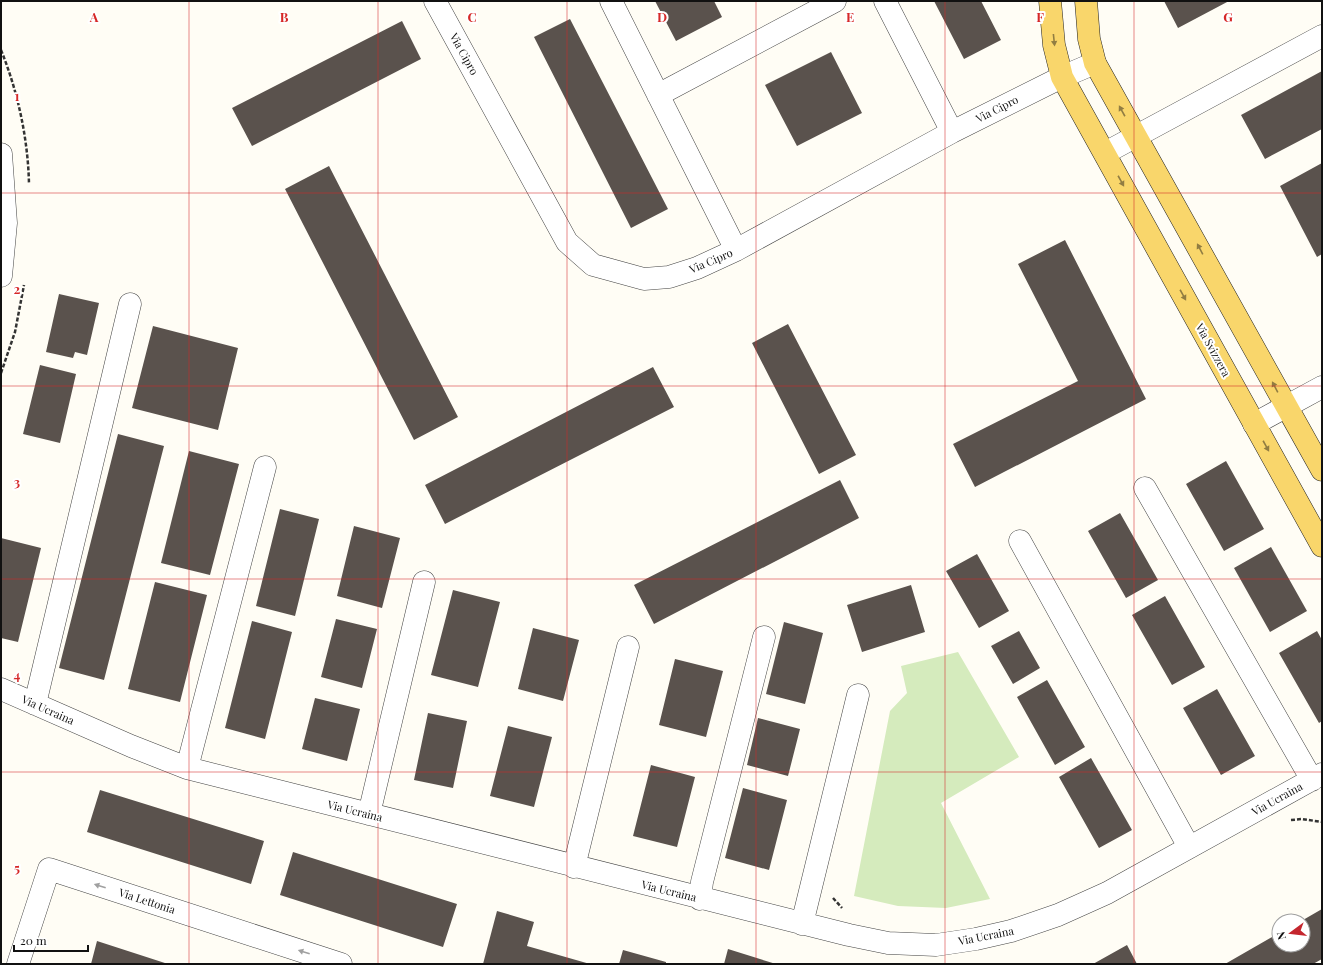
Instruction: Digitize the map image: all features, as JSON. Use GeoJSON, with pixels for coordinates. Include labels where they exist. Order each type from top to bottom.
{"type":"FeatureCollection","features":[{"type":"Feature","properties":{"kind":"main road","name":"Via Svizzera"},"geometry":{"type":"LineString","coordinates":[[1050,1],[1054,45],[1062,77],[1322,546]]}},
{"type":"Feature","properties":{"kind":"main road"},"geometry":{"type":"LineString","coordinates":[[1086,1],[1089,39],[1095,63],[1322,470]]}},
{"type":"Feature","properties":{"kind":"street","name":"Via Cipro"},"geometry":{"type":"LineString","coordinates":[[435,1],[567,242],[593,265],[644,279],[669,277],[697,268],[736,250],[952,132],[1062,77],[1095,63]]}},
{"type":"Feature","properties":{"kind":"street"},"geometry":{"type":"LineString","coordinates":[[611,1],[736,250]]}},
{"type":"Feature","properties":{"kind":"street"},"geometry":{"type":"LineString","coordinates":[[658,94],[835,1]]}},
{"type":"Feature","properties":{"kind":"street"},"geometry":{"type":"LineString","coordinates":[[886,1],[952,132]]}},
{"type":"Feature","properties":{"kind":"street"},"geometry":{"type":"LineString","coordinates":[[1105,153],[1322,36]]}},
{"type":"Feature","properties":{"kind":"street"},"geometry":{"type":"LineString","coordinates":[[1,154],[6,223],[1,276]]}},
{"type":"Feature","properties":{"kind":"street"},"geometry":{"type":"LineString","coordinates":[[35,704],[130,304]]}},
{"type":"Feature","properties":{"kind":"street"},"geometry":{"type":"LineString","coordinates":[[1254,424],[1322,388]]}},
{"type":"Feature","properties":{"kind":"street"},"geometry":{"type":"LineString","coordinates":[[187,768],[264,467]]}},
{"type":"Feature","properties":{"kind":"street"},"geometry":{"type":"LineString","coordinates":[[1145,488],[1317,777]]}},
{"type":"Feature","properties":{"kind":"street"},"geometry":{"type":"LineString","coordinates":[[1020,541],[1189,847]]}},
{"type":"Feature","properties":{"kind":"street"},"geometry":{"type":"LineString","coordinates":[[369,814],[424,582]]}},
{"type":"Feature","properties":{"kind":"street"},"geometry":{"type":"LineString","coordinates":[[700,899],[702,882],[764,637]]}},
{"type":"Feature","properties":{"kind":"street"},"geometry":{"type":"LineString","coordinates":[[574,867],[628,647]]}},
{"type":"Feature","properties":{"kind":"street","name":"Via Ucraina"},"geometry":{"type":"LineString","coordinates":[[1,689],[131,746],[187,768],[700,899],[888,943],[936,945],[976,939],[1031,926],[1107,893],[1317,777]]}},
{"type":"Feature","properties":{"kind":"street"},"geometry":{"type":"LineString","coordinates":[[802,924],[812,892],[858,695]]}},
{"type":"Feature","properties":{"kind":"street","name":"Via Lettonia"},"geometry":{"type":"LineString","coordinates":[[18,964],[49,869],[341,964]]}},
{"type":"Feature","properties":{"kind":"path"},"geometry":{"type":"LineString","coordinates":[[1288,821],[1302,818],[1322,822]]}},
{"type":"Feature","properties":{"kind":"path"},"geometry":{"type":"LineString","coordinates":[[812,892],[824,894],[834,899],[847,911]]}},
{"type":"Feature","properties":{"kind":"green space"},"geometry":{"type":"Polygon","coordinates":[[[958,652],[1019,757],[941,803],[990,899],[946,908],[898,906],[854,896],[890,711],[907,693],[901,666],[958,652]]]}},
{"type":"Feature","properties":{"kind":"building"},"geometry":{"type":"Polygon","coordinates":[[[655,1],[714,1],[722,17],[676,41],[655,1]]]}},
{"type":"Feature","properties":{"kind":"building"},"geometry":{"type":"Polygon","coordinates":[[[934,1],[981,1],[1001,40],[964,59],[934,1]]]}},
{"type":"Feature","properties":{"kind":"building"},"geometry":{"type":"Polygon","coordinates":[[[1164,1],[1229,1],[1178,28],[1164,1]]]}},
{"type":"Feature","properties":{"kind":"building"},"geometry":{"type":"Polygon","coordinates":[[[570,19],[668,209],[631,228],[534,37],[570,19]]]}},
{"type":"Feature","properties":{"kind":"building"},"geometry":{"type":"Polygon","coordinates":[[[402,21],[421,59],[252,146],[232,108],[402,21]]]}},
{"type":"Feature","properties":{"kind":"building"},"geometry":{"type":"Polygon","coordinates":[[[831,52],[862,113],[797,146],[765,85],[831,52]]]}},
{"type":"Feature","properties":{"kind":"building"},"geometry":{"type":"Polygon","coordinates":[[[1322,71],[1322,129],[1265,159],[1241,115],[1322,71]]]}},
{"type":"Feature","properties":{"kind":"building"},"geometry":{"type":"Polygon","coordinates":[[[1322,163],[1322,254],[1317,257],[1280,186],[1322,163]]]}},
{"type":"Feature","properties":{"kind":"building"},"geometry":{"type":"Polygon","coordinates":[[[329,166],[458,417],[414,440],[285,189],[329,166]]]}},
{"type":"Feature","properties":{"kind":"building"},"geometry":{"type":"Polygon","coordinates":[[[1065,240],[1146,399],[975,487],[953,444],[1078,381],[1018,264],[1065,240]]]}},
{"type":"Feature","properties":{"kind":"building"},"geometry":{"type":"Polygon","coordinates":[[[59,294],[99,303],[87,355],[75,352],[73,358],[46,352],[59,294]]]}},
{"type":"Feature","properties":{"kind":"building"},"geometry":{"type":"Polygon","coordinates":[[[788,324],[856,455],[819,474],[752,343],[788,324]]]}},
{"type":"Feature","properties":{"kind":"building"},"geometry":{"type":"Polygon","coordinates":[[[153,326],[238,348],[218,430],[132,408],[153,326]]]}},
{"type":"Feature","properties":{"kind":"building"},"geometry":{"type":"Polygon","coordinates":[[[40,365],[76,374],[60,443],[23,434],[40,365]]]}},
{"type":"Feature","properties":{"kind":"building"},"geometry":{"type":"Polygon","coordinates":[[[653,367],[674,407],[445,524],[425,485],[653,367]]]}},
{"type":"Feature","properties":{"kind":"building"},"geometry":{"type":"Polygon","coordinates":[[[118,434],[164,446],[104,680],[59,668],[118,434]]]}},
{"type":"Feature","properties":{"kind":"building"},"geometry":{"type":"Polygon","coordinates":[[[189,451],[239,464],[210,575],[161,563],[189,451]]]}},
{"type":"Feature","properties":{"kind":"building"},"geometry":{"type":"Polygon","coordinates":[[[1226,461],[1264,529],[1224,551],[1186,484],[1226,461]]]}},
{"type":"Feature","properties":{"kind":"building"},"geometry":{"type":"Polygon","coordinates":[[[840,480],[859,518],[654,624],[634,585],[840,480]]]}},
{"type":"Feature","properties":{"kind":"building"},"geometry":{"type":"Polygon","coordinates":[[[280,509],[319,519],[295,616],[256,606],[280,509]]]}},
{"type":"Feature","properties":{"kind":"building"},"geometry":{"type":"Polygon","coordinates":[[[1120,513],[1158,580],[1126,598],[1088,531],[1120,513]]]}},
{"type":"Feature","properties":{"kind":"building"},"geometry":{"type":"Polygon","coordinates":[[[354,526],[400,538],[382,608],[337,596],[354,526]]]}},
{"type":"Feature","properties":{"kind":"building"},"geometry":{"type":"Polygon","coordinates":[[[1,538],[41,548],[18,642],[1,638],[1,538]]]}},
{"type":"Feature","properties":{"kind":"building"},"geometry":{"type":"Polygon","coordinates":[[[1271,547],[1307,611],[1270,632],[1234,568],[1271,547]]]}},
{"type":"Feature","properties":{"kind":"building"},"geometry":{"type":"Polygon","coordinates":[[[977,554],[1009,611],[979,628],[946,571],[977,554]]]}},
{"type":"Feature","properties":{"kind":"building"},"geometry":{"type":"Polygon","coordinates":[[[155,582],[207,595],[180,702],[128,689],[155,582]]]}},
{"type":"Feature","properties":{"kind":"building"},"geometry":{"type":"Polygon","coordinates":[[[911,585],[925,632],[862,652],[847,605],[911,585]]]}},
{"type":"Feature","properties":{"kind":"building"},"geometry":{"type":"Polygon","coordinates":[[[453,590],[500,602],[478,687],[431,675],[453,590]]]}},
{"type":"Feature","properties":{"kind":"building"},"geometry":{"type":"Polygon","coordinates":[[[1165,596],[1205,667],[1172,685],[1132,615],[1165,596]]]}},
{"type":"Feature","properties":{"kind":"building"},"geometry":{"type":"Polygon","coordinates":[[[336,619],[377,629],[362,688],[321,677],[336,619]]]}},
{"type":"Feature","properties":{"kind":"building"},"geometry":{"type":"Polygon","coordinates":[[[252,621],[292,632],[265,739],[225,728],[252,621]]]}},
{"type":"Feature","properties":{"kind":"building"},"geometry":{"type":"Polygon","coordinates":[[[784,622],[823,633],[805,704],[766,694],[784,622]]]}},
{"type":"Feature","properties":{"kind":"building"},"geometry":{"type":"Polygon","coordinates":[[[533,628],[579,640],[563,701],[518,689],[533,628]]]}},
{"type":"Feature","properties":{"kind":"building"},"geometry":{"type":"Polygon","coordinates":[[[1019,631],[1040,668],[1013,684],[991,646],[1019,631]]]}},
{"type":"Feature","properties":{"kind":"building"},"geometry":{"type":"Polygon","coordinates":[[[1317,631],[1322,640],[1322,721],[1319,723],[1279,653],[1317,631]]]}},
{"type":"Feature","properties":{"kind":"building"},"geometry":{"type":"Polygon","coordinates":[[[675,659],[723,671],[706,737],[659,725],[675,659]]]}},
{"type":"Feature","properties":{"kind":"building"},"geometry":{"type":"Polygon","coordinates":[[[1047,680],[1085,747],[1055,765],[1017,697],[1047,680]]]}},
{"type":"Feature","properties":{"kind":"building"},"geometry":{"type":"Polygon","coordinates":[[[1217,689],[1255,756],[1221,775],[1183,708],[1217,689]]]}},
{"type":"Feature","properties":{"kind":"building"},"geometry":{"type":"Polygon","coordinates":[[[315,698],[360,709],[347,761],[302,749],[315,698]]]}},
{"type":"Feature","properties":{"kind":"building"},"geometry":{"type":"Polygon","coordinates":[[[428,713],[467,721],[453,788],[414,780],[428,713]]]}},
{"type":"Feature","properties":{"kind":"building"},"geometry":{"type":"Polygon","coordinates":[[[758,718],[800,729],[788,776],[747,765],[758,718]]]}},
{"type":"Feature","properties":{"kind":"building"},"geometry":{"type":"Polygon","coordinates":[[[508,726],[552,737],[534,807],[490,796],[508,726]]]}},
{"type":"Feature","properties":{"kind":"building"},"geometry":{"type":"Polygon","coordinates":[[[1091,758],[1132,830],[1099,848],[1059,777],[1091,758]]]}},
{"type":"Feature","properties":{"kind":"building"},"geometry":{"type":"Polygon","coordinates":[[[651,765],[695,777],[677,847],[633,836],[651,765]]]}},
{"type":"Feature","properties":{"kind":"building"},"geometry":{"type":"Polygon","coordinates":[[[743,788],[787,800],[769,870],[725,858],[743,788]]]}},
{"type":"Feature","properties":{"kind":"building"},"geometry":{"type":"Polygon","coordinates":[[[100,790],[264,841],[251,884],[87,832],[100,790]]]}},
{"type":"Feature","properties":{"kind":"building"},"geometry":{"type":"Polygon","coordinates":[[[293,852],[457,904],[443,947],[280,895],[293,852]]]}},
{"type":"Feature","properties":{"kind":"building"},"geometry":{"type":"Polygon","coordinates":[[[1322,909],[1322,959],[1313,964],[1225,964],[1271,938],[1271,953],[1311,953],[1311,915],[1322,909]]]}},
{"type":"Feature","properties":{"kind":"building"},"geometry":{"type":"Polygon","coordinates":[[[497,911],[534,922],[527,946],[590,964],[483,964],[497,911]]]}},
{"type":"Feature","properties":{"kind":"building"},"geometry":{"type":"Polygon","coordinates":[[[97,941],[168,964],[91,964],[97,941]]]}},
{"type":"Feature","properties":{"kind":"building"},"geometry":{"type":"Polygon","coordinates":[[[1127,945],[1137,964],[1093,964],[1127,945]]]}},
{"type":"Feature","properties":{"kind":"building"},"geometry":{"type":"Polygon","coordinates":[[[728,949],[776,964],[724,964],[728,949]]]}},
{"type":"Feature","properties":{"kind":"building"},"geometry":{"type":"Polygon","coordinates":[[[623,950],[666,962],[666,964],[619,964],[623,950]]]}}]}
